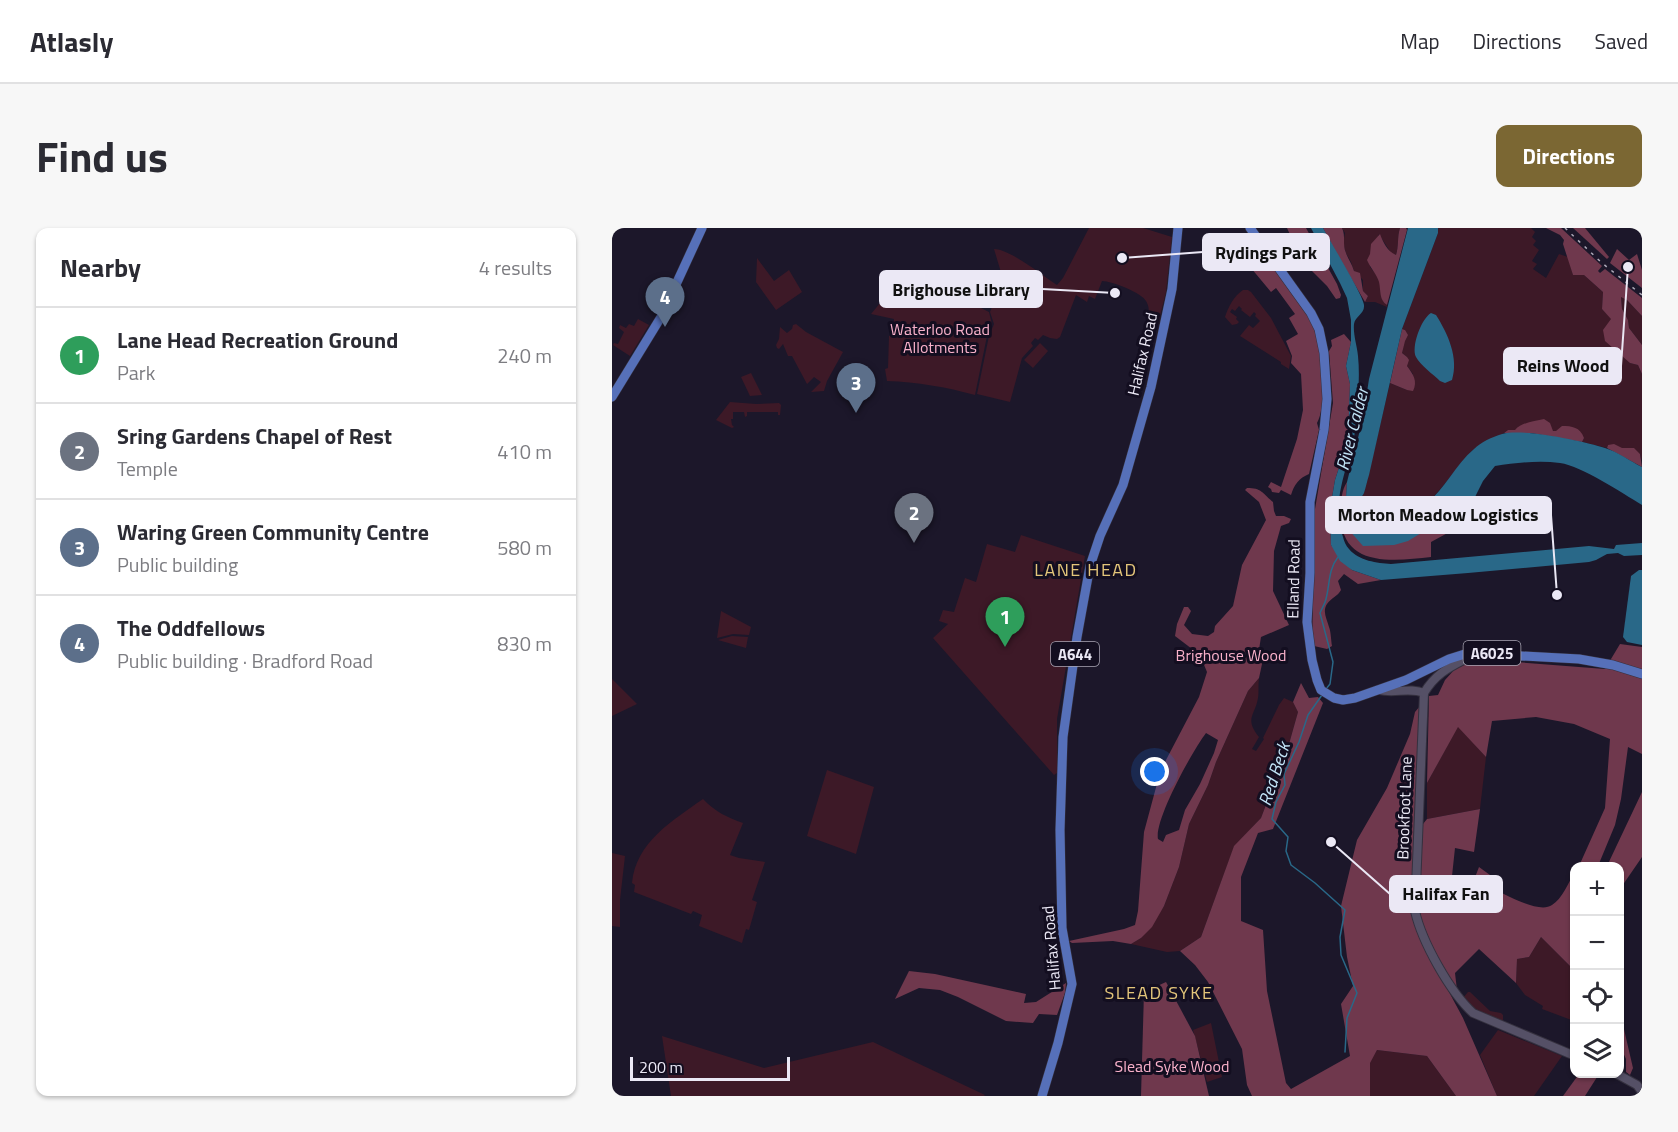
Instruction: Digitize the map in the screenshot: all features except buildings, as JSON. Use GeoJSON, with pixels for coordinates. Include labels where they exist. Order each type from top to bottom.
{"type":"FeatureCollection","features":[{"type":"Feature","properties":{"kind":"main road"},"geometry":{"type":"LineString","coordinates":[[612,397],[662,316],[702,228]]}},
{"type":"Feature","properties":{"kind":"main road","name":"Halifax Road"},"geometry":{"type":"LineString","coordinates":[[1042,1096],[1072,984],[1062,934],[1060,830],[1063,737],[1084,592],[1100,536],[1123,485],[1148,395],[1167,315],[1178,228]]}},
{"type":"Feature","properties":{"kind":"main road","name":"Elland Road"},"geometry":{"type":"LineString","coordinates":[[1250,228],[1311,313],[1318,328],[1324,352],[1327,399],[1324,430],[1310,502],[1307,622],[1318,684],[1324,692],[1334,699],[1348,699],[1406,680],[1454,656],[1477,652],[1579,659],[1613,665],[1642,674]]}},
{"type":"Feature","properties":{"kind":"street"},"geometry":{"type":"LineString","coordinates":[[1379,690],[1389,693],[1411,690],[1424,693],[1431,681],[1441,672],[1477,652]]}},
{"type":"Feature","properties":{"kind":"street","name":"Brookfoot Lane"},"geometry":{"type":"LineString","coordinates":[[1424,693],[1415,911],[1417,922],[1440,971],[1462,1003],[1473,1013],[1570,1054]]}},
{"type":"Feature","properties":{"kind":"street"},"geometry":{"type":"LineString","coordinates":[[1624,1078],[1636,1084],[1642,1092]]}},
{"type":"Feature","properties":{"kind":"green space"},"geometry":{"type":"Polygon","coordinates":[[[1089,228],[1143,228],[1172,237],[1166,292],[1159,320],[1150,314],[1148,304],[1139,294],[1119,285],[1102,281],[1095,299],[1089,296],[1087,302],[1076,295],[1060,337],[1057,339],[1043,335],[1038,340],[1035,338],[1031,343],[1033,346],[1022,358],[1010,402],[977,394],[989,336],[994,324],[990,312],[1003,279],[994,249],[1009,253],[1057,285],[1063,278],[1089,228]]]}},
{"type":"Feature","properties":{"kind":"green space"},"geometry":{"type":"Polygon","coordinates":[[[1287,228],[1306,228],[1337,284],[1340,298],[1336,299],[1327,286],[1302,261],[1287,228]]]}},
{"type":"Feature","properties":{"kind":"green space"},"geometry":{"type":"Polygon","coordinates":[[[1323,228],[1342,228],[1347,255],[1354,271],[1360,273],[1363,291],[1368,296],[1365,302],[1337,254],[1323,228]]]}},
{"type":"Feature","properties":{"kind":"green space"},"geometry":{"type":"Polygon","coordinates":[[[1342,228],[1400,228],[1396,255],[1391,253],[1379,234],[1370,267],[1378,278],[1382,297],[1387,307],[1375,302],[1365,302],[1368,296],[1363,291],[1363,280],[1354,271],[1346,253],[1343,243],[1345,233],[1342,228]]]}},
{"type":"Feature","properties":{"kind":"green space"},"geometry":{"type":"Polygon","coordinates":[[[1400,228],[1407,230],[1387,305],[1381,298],[1378,279],[1367,260],[1371,244],[1380,234],[1388,249],[1396,255],[1400,228]]]}},
{"type":"Feature","properties":{"kind":"green space"},"geometry":{"type":"Polygon","coordinates":[[[1438,228],[1531,228],[1535,232],[1532,237],[1536,241],[1533,245],[1539,250],[1532,261],[1537,264],[1533,269],[1546,278],[1559,254],[1568,257],[1573,275],[1584,275],[1603,292],[1602,309],[1612,319],[1630,363],[1638,365],[1642,374],[1642,461],[1640,454],[1608,445],[1607,448],[1582,442],[1584,438],[1556,431],[1508,430],[1472,451],[1433,497],[1412,514],[1392,524],[1382,526],[1365,523],[1360,515],[1359,506],[1390,383],[1407,390],[1413,374],[1407,366],[1407,357],[1402,353],[1405,330],[1402,329],[1438,228]]]}},
{"type":"Feature","properties":{"kind":"green space"},"geometry":{"type":"Polygon","coordinates":[[[1546,228],[1561,228],[1602,266],[1598,271],[1600,273],[1605,269],[1642,298],[1642,316],[1627,300],[1621,297],[1622,309],[1628,320],[1629,328],[1642,345],[1642,374],[1638,365],[1630,363],[1605,341],[1603,330],[1611,319],[1602,309],[1603,292],[1584,275],[1573,275],[1563,244],[1564,240],[1560,235],[1546,228]]]}},
{"type":"Feature","properties":{"kind":"green space"},"geometry":{"type":"Polygon","coordinates":[[[1573,228],[1585,228],[1609,257],[1607,259],[1573,228]]]}},
{"type":"Feature","properties":{"kind":"green space"},"geometry":{"type":"Polygon","coordinates":[[[1617,249],[1629,260],[1637,254],[1642,270],[1642,288],[1610,263],[1617,249]]]}},
{"type":"Feature","properties":{"kind":"green space"},"geometry":{"type":"Polygon","coordinates":[[[757,258],[774,281],[789,270],[802,292],[776,310],[756,282],[757,258]]]}},
{"type":"Feature","properties":{"kind":"green space"},"geometry":{"type":"Polygon","coordinates":[[[1255,261],[1268,269],[1272,265],[1297,298],[1314,329],[1321,356],[1323,400],[1317,423],[1319,430],[1309,474],[1297,482],[1291,495],[1281,490],[1279,493],[1272,492],[1268,487],[1271,482],[1281,487],[1297,439],[1303,410],[1301,374],[1291,363],[1292,356],[1286,341],[1298,334],[1289,318],[1295,314],[1276,288],[1271,292],[1251,268],[1255,261]]]}},
{"type":"Feature","properties":{"kind":"green space","name":"Waterloo Road Allotments"},"geometry":{"type":"Polygon","coordinates":[[[906,272],[975,301],[977,306],[989,312],[992,324],[987,336],[975,395],[931,385],[887,381],[885,369],[888,368],[889,336],[892,335],[894,319],[871,314],[906,272]]]}},
{"type":"Feature","properties":{"kind":"green space"},"geometry":{"type":"Polygon","coordinates":[[[1243,290],[1251,292],[1271,318],[1291,356],[1289,369],[1240,336],[1249,325],[1253,328],[1260,321],[1254,312],[1250,317],[1239,306],[1235,311],[1232,309],[1230,312],[1237,317],[1239,322],[1232,325],[1225,317],[1232,302],[1243,290]]]}},
{"type":"Feature","properties":{"kind":"green space"},"geometry":{"type":"Polygon","coordinates":[[[1621,296],[1642,316],[1642,345],[1629,328],[1628,320],[1622,309],[1621,296]]]}},
{"type":"Feature","properties":{"kind":"green space"},"geometry":{"type":"Polygon","coordinates":[[[638,319],[649,325],[630,356],[613,345],[618,344],[624,332],[619,328],[620,325],[626,328],[629,324],[634,326],[638,319]]]}},
{"type":"Feature","properties":{"kind":"green space"},"geometry":{"type":"Polygon","coordinates":[[[796,324],[843,352],[824,391],[811,392],[821,382],[814,377],[807,384],[792,356],[788,356],[783,344],[779,349],[777,348],[780,327],[787,333],[796,324]]]}},
{"type":"Feature","properties":{"kind":"green space"},"geometry":{"type":"Polygon","coordinates":[[[1402,329],[1408,335],[1402,353],[1409,360],[1407,366],[1415,381],[1413,391],[1390,383],[1402,329]]]}},
{"type":"Feature","properties":{"kind":"green space"},"geometry":{"type":"Polygon","coordinates":[[[1344,334],[1351,342],[1346,366],[1350,384],[1348,440],[1335,480],[1330,509],[1331,545],[1352,570],[1381,580],[1358,584],[1344,574],[1338,581],[1341,590],[1329,602],[1325,610],[1332,646],[1327,649],[1314,646],[1312,640],[1315,509],[1333,403],[1329,351],[1332,346],[1331,340],[1344,334]]]}},
{"type":"Feature","properties":{"kind":"green space"},"geometry":{"type":"Polygon","coordinates":[[[1040,343],[1048,351],[1033,368],[1024,360],[1040,343]]]}},
{"type":"Feature","properties":{"kind":"green space"},"geometry":{"type":"Polygon","coordinates":[[[751,373],[762,395],[750,396],[741,377],[751,373]]]}},
{"type":"Feature","properties":{"kind":"green space"},"geometry":{"type":"Polygon","coordinates":[[[730,402],[779,403],[781,405],[780,415],[778,412],[747,412],[745,417],[744,412],[733,412],[733,419],[731,419],[734,427],[732,428],[716,420],[730,402]]]}},
{"type":"Feature","properties":{"kind":"green space"},"geometry":{"type":"Polygon","coordinates":[[[1544,419],[1550,423],[1553,431],[1562,426],[1578,429],[1584,438],[1582,442],[1531,433],[1504,433],[1544,419]]]}},
{"type":"Feature","properties":{"kind":"green space"},"geometry":{"type":"Polygon","coordinates":[[[1614,444],[1622,448],[1634,448],[1640,454],[1642,467],[1607,448],[1608,445],[1614,444]]]}},
{"type":"Feature","properties":{"kind":"green space"},"geometry":{"type":"Polygon","coordinates":[[[1347,482],[1345,512],[1348,529],[1436,524],[1458,514],[1475,497],[1455,529],[1431,542],[1431,557],[1387,560],[1361,553],[1351,546],[1344,534],[1341,504],[1347,482]]]}},
{"type":"Feature","properties":{"kind":"green space","name":"Brighouse Wood"},"geometry":{"type":"Polygon","coordinates":[[[1252,488],[1261,492],[1273,502],[1276,516],[1291,519],[1289,523],[1281,526],[1274,551],[1273,591],[1289,625],[1261,637],[1258,656],[1262,664],[1259,678],[1248,691],[1189,824],[1179,867],[1164,906],[1152,927],[1131,944],[1113,941],[1072,943],[1069,941],[1135,925],[1144,832],[1158,780],[1199,697],[1207,672],[1196,652],[1175,636],[1177,624],[1184,607],[1188,607],[1191,611],[1184,625],[1192,634],[1208,636],[1214,632],[1215,626],[1233,606],[1242,565],[1266,520],[1259,502],[1245,490],[1252,488]],[[1206,733],[1192,754],[1162,817],[1158,839],[1163,842],[1166,835],[1179,830],[1185,810],[1200,784],[1218,740],[1206,733]]]}},
{"type":"Feature","properties":{"kind":"green space"},"geometry":{"type":"Polygon","coordinates":[[[1021,535],[1085,556],[1057,719],[1057,773],[1054,775],[933,638],[948,624],[939,621],[943,610],[954,612],[965,578],[976,582],[987,544],[1015,552],[1021,535]]]}},
{"type":"Feature","properties":{"kind":"green space"},"geometry":{"type":"Polygon","coordinates":[[[721,611],[751,627],[749,635],[733,634],[717,638],[721,611]]]}},
{"type":"Feature","properties":{"kind":"green space"},"geometry":{"type":"Polygon","coordinates":[[[732,636],[748,637],[746,648],[718,640],[732,636]]]}},
{"type":"Feature","properties":{"kind":"green space"},"geometry":{"type":"Polygon","coordinates":[[[1620,644],[1642,647],[1642,754],[1628,747],[1615,825],[1600,862],[1581,862],[1605,808],[1610,739],[1574,724],[1536,717],[1492,721],[1486,757],[1458,727],[1427,783],[1429,696],[1438,695],[1445,680],[1455,669],[1477,659],[1605,669],[1620,644]]]}},
{"type":"Feature","properties":{"kind":"green space"},"geometry":{"type":"Polygon","coordinates":[[[1259,678],[1257,704],[1251,721],[1259,737],[1252,749],[1256,751],[1264,739],[1284,698],[1293,702],[1298,712],[1289,744],[1261,818],[1234,847],[1201,937],[1180,951],[1167,952],[1131,944],[1141,938],[1164,906],[1179,867],[1189,824],[1248,691],[1259,678]]]}},
{"type":"Feature","properties":{"kind":"green space"},"geometry":{"type":"Polygon","coordinates":[[[612,679],[637,704],[612,716],[612,679]]]}},
{"type":"Feature","properties":{"kind":"green space"},"geometry":{"type":"Polygon","coordinates":[[[1301,683],[1309,698],[1318,697],[1323,703],[1273,829],[1258,833],[1241,877],[1241,921],[1263,930],[1267,991],[1286,1083],[1291,1089],[1350,1056],[1341,1004],[1353,986],[1341,906],[1357,840],[1387,788],[1410,734],[1415,712],[1420,706],[1413,921],[1463,1018],[1497,1096],[1456,1096],[1427,1056],[1377,1050],[1370,1063],[1370,1096],[1252,1096],[1247,1085],[1242,1049],[1208,982],[1180,951],[1201,937],[1234,846],[1261,818],[1289,744],[1298,712],[1293,702],[1301,683]]]}},
{"type":"Feature","properties":{"kind":"green space"},"geometry":{"type":"Polygon","coordinates":[[[1458,726],[1486,757],[1480,809],[1427,819],[1427,783],[1458,726]]]}},
{"type":"Feature","properties":{"kind":"green space"},"geometry":{"type":"Polygon","coordinates":[[[827,770],[874,787],[856,854],[807,836],[827,770]]]}},
{"type":"Feature","properties":{"kind":"green space"},"geometry":{"type":"Polygon","coordinates":[[[1642,792],[1642,857],[1624,883],[1624,862],[1609,862],[1642,792]]]}},
{"type":"Feature","properties":{"kind":"green space"},"geometry":{"type":"Polygon","coordinates":[[[703,799],[722,814],[743,823],[730,855],[765,862],[752,900],[757,902],[749,930],[746,929],[742,943],[699,926],[702,915],[693,911],[691,914],[634,892],[635,885],[632,883],[635,869],[648,844],[668,824],[703,799]]]}},
{"type":"Feature","properties":{"kind":"green space"},"geometry":{"type":"Polygon","coordinates":[[[1480,809],[1474,852],[1455,848],[1452,876],[1474,880],[1479,867],[1490,875],[1485,884],[1518,901],[1538,907],[1552,905],[1559,899],[1570,881],[1570,966],[1541,937],[1529,957],[1517,959],[1516,983],[1479,949],[1455,973],[1457,990],[1439,963],[1419,914],[1423,824],[1427,819],[1480,809]]]}},
{"type":"Feature","properties":{"kind":"green space"},"geometry":{"type":"Polygon","coordinates":[[[612,853],[625,856],[620,900],[620,927],[612,926],[612,853]]]}},
{"type":"Feature","properties":{"kind":"green space"},"geometry":{"type":"Polygon","coordinates":[[[1541,937],[1570,966],[1570,1020],[1542,1009],[1543,1006],[1525,995],[1516,983],[1517,959],[1529,957],[1541,937]]]}},
{"type":"Feature","properties":{"kind":"green space"},"geometry":{"type":"Polygon","coordinates":[[[909,971],[935,974],[1026,994],[1024,1003],[1036,1002],[1066,983],[1065,993],[1057,1015],[1039,1014],[1033,1023],[1006,1021],[940,990],[919,988],[895,999],[909,971]]]}},
{"type":"Feature","properties":{"kind":"green space","name":"Slead Syke Wood"},"geometry":{"type":"Polygon","coordinates":[[[1166,982],[1195,1036],[1209,1096],[1141,1096],[1144,992],[1166,982]]]}},
{"type":"Feature","properties":{"kind":"green space"},"geometry":{"type":"Polygon","coordinates":[[[1468,992],[1490,1011],[1501,1013],[1503,1021],[1476,1012],[1463,998],[1468,992]]]}},
{"type":"Feature","properties":{"kind":"green space"},"geometry":{"type":"Polygon","coordinates":[[[1211,1023],[1222,1077],[1207,1082],[1193,1030],[1211,1023]]]}},
{"type":"Feature","properties":{"kind":"green space"},"geometry":{"type":"Polygon","coordinates":[[[1624,1029],[1633,1068],[1630,1075],[1626,1072],[1624,1029]]]}},
{"type":"Feature","properties":{"kind":"green space"},"geometry":{"type":"Polygon","coordinates":[[[1498,1030],[1562,1056],[1534,1096],[1497,1096],[1480,1055],[1498,1030]]]}},
{"type":"Feature","properties":{"kind":"green space"},"geometry":{"type":"Polygon","coordinates":[[[662,1036],[764,1068],[873,1042],[985,1095],[671,1096],[662,1036]]]}},
{"type":"Feature","properties":{"kind":"green space"},"geometry":{"type":"Polygon","coordinates":[[[1377,1050],[1427,1056],[1456,1096],[1370,1096],[1369,1063],[1377,1050]]]}},
{"type":"Feature","properties":{"kind":"green space"},"geometry":{"type":"Polygon","coordinates":[[[1576,1078],[1596,1078],[1585,1096],[1563,1096],[1576,1078]]]}},
{"type":"Feature","properties":{"kind":"water","name":"River Calder"},"geometry":{"type":"Polygon","coordinates":[[[1311,228],[1323,228],[1364,305],[1363,311],[1354,324],[1359,371],[1357,416],[1340,492],[1339,507],[1339,522],[1344,540],[1353,553],[1363,559],[1391,564],[1589,546],[1614,549],[1616,545],[1642,543],[1642,555],[1607,554],[1589,562],[1381,580],[1352,570],[1340,561],[1331,545],[1330,509],[1335,480],[1348,440],[1350,384],[1346,366],[1351,342],[1351,320],[1347,298],[1311,228]]]}},
{"type":"Feature","properties":{"kind":"water"},"geometry":{"type":"Polygon","coordinates":[[[1408,228],[1438,228],[1438,233],[1402,329],[1369,475],[1359,503],[1359,512],[1363,520],[1371,526],[1387,526],[1413,513],[1433,498],[1461,462],[1477,446],[1502,434],[1512,433],[1569,439],[1615,452],[1642,467],[1642,505],[1602,481],[1569,465],[1527,462],[1495,466],[1483,481],[1475,497],[1458,514],[1408,541],[1394,545],[1363,546],[1348,529],[1345,512],[1347,482],[1363,418],[1369,379],[1408,228]]]}},
{"type":"Feature","properties":{"kind":"water"},"geometry":{"type":"Polygon","coordinates":[[[1431,313],[1436,315],[1445,330],[1453,355],[1452,380],[1445,383],[1424,367],[1415,352],[1416,340],[1421,327],[1431,313]]]}},
{"type":"Feature","properties":{"kind":"water"},"geometry":{"type":"Polygon","coordinates":[[[1642,570],[1642,645],[1627,642],[1623,637],[1631,576],[1642,570]]]}},
{"type":"Feature","properties":{"kind":"waterway","name":"Red Beck"},"geometry":{"type":"LineString","coordinates":[[1326,689],[1330,684],[1333,662],[1320,613],[1326,601],[1332,567],[1338,557]]}},
{"type":"Feature","properties":{"kind":"waterway","name":"Red Beck"},"geometry":{"type":"LineString","coordinates":[[1322,695],[1308,715],[1299,742],[1284,774],[1285,785],[1276,802],[1272,819],[1288,837],[1286,851],[1291,865],[1345,910],[1340,937],[1341,955],[1357,993],[1347,1018],[1345,1052]]}},
{"type":"Feature","properties":{"kind":"railway"},"geometry":{"type":"LineString","coordinates":[[1565,228],[1602,263],[1642,295]]}},
{"type":"Feature","properties":{"kind":"place","name":"Rydings Park"},"geometry":{"type":"Point","coordinates":[1122,258]}},
{"type":"Feature","properties":{"kind":"place","name":"Reins Wood"},"geometry":{"type":"Point","coordinates":[1628,267]}},
{"type":"Feature","properties":{"kind":"place","name":"Brighouse Library"},"geometry":{"type":"Point","coordinates":[1115,293]}},
{"type":"Feature","properties":{"kind":"place","name":"The Oddfellows"},"geometry":{"type":"Point","coordinates":[665,327]}},
{"type":"Feature","properties":{"kind":"place","name":"Waring Green Community Centre"},"geometry":{"type":"Point","coordinates":[856,413]}},
{"type":"Feature","properties":{"kind":"place","name":"Sring Gardens Chapel of Rest"},"geometry":{"type":"Point","coordinates":[914,543]}},
{"type":"Feature","properties":{"kind":"place","name":"Morton Meadow Logistics"},"geometry":{"type":"Point","coordinates":[1557,595]}},
{"type":"Feature","properties":{"kind":"place","name":"Lane Head Recreation Ground"},"geometry":{"type":"Point","coordinates":[1005,647]}},
{"type":"Feature","properties":{"kind":"place","name":"Halifax Fan"},"geometry":{"type":"Point","coordinates":[1331,842]}},
{"type":"Feature","properties":{"kind":"district","name":"LANE HEAD"},"geometry":{"type":"Point","coordinates":[1086,569]}},
{"type":"Feature","properties":{"kind":"district","name":"SLEAD SYKE"},"geometry":{"type":"Point","coordinates":[1159,992]}}]}
